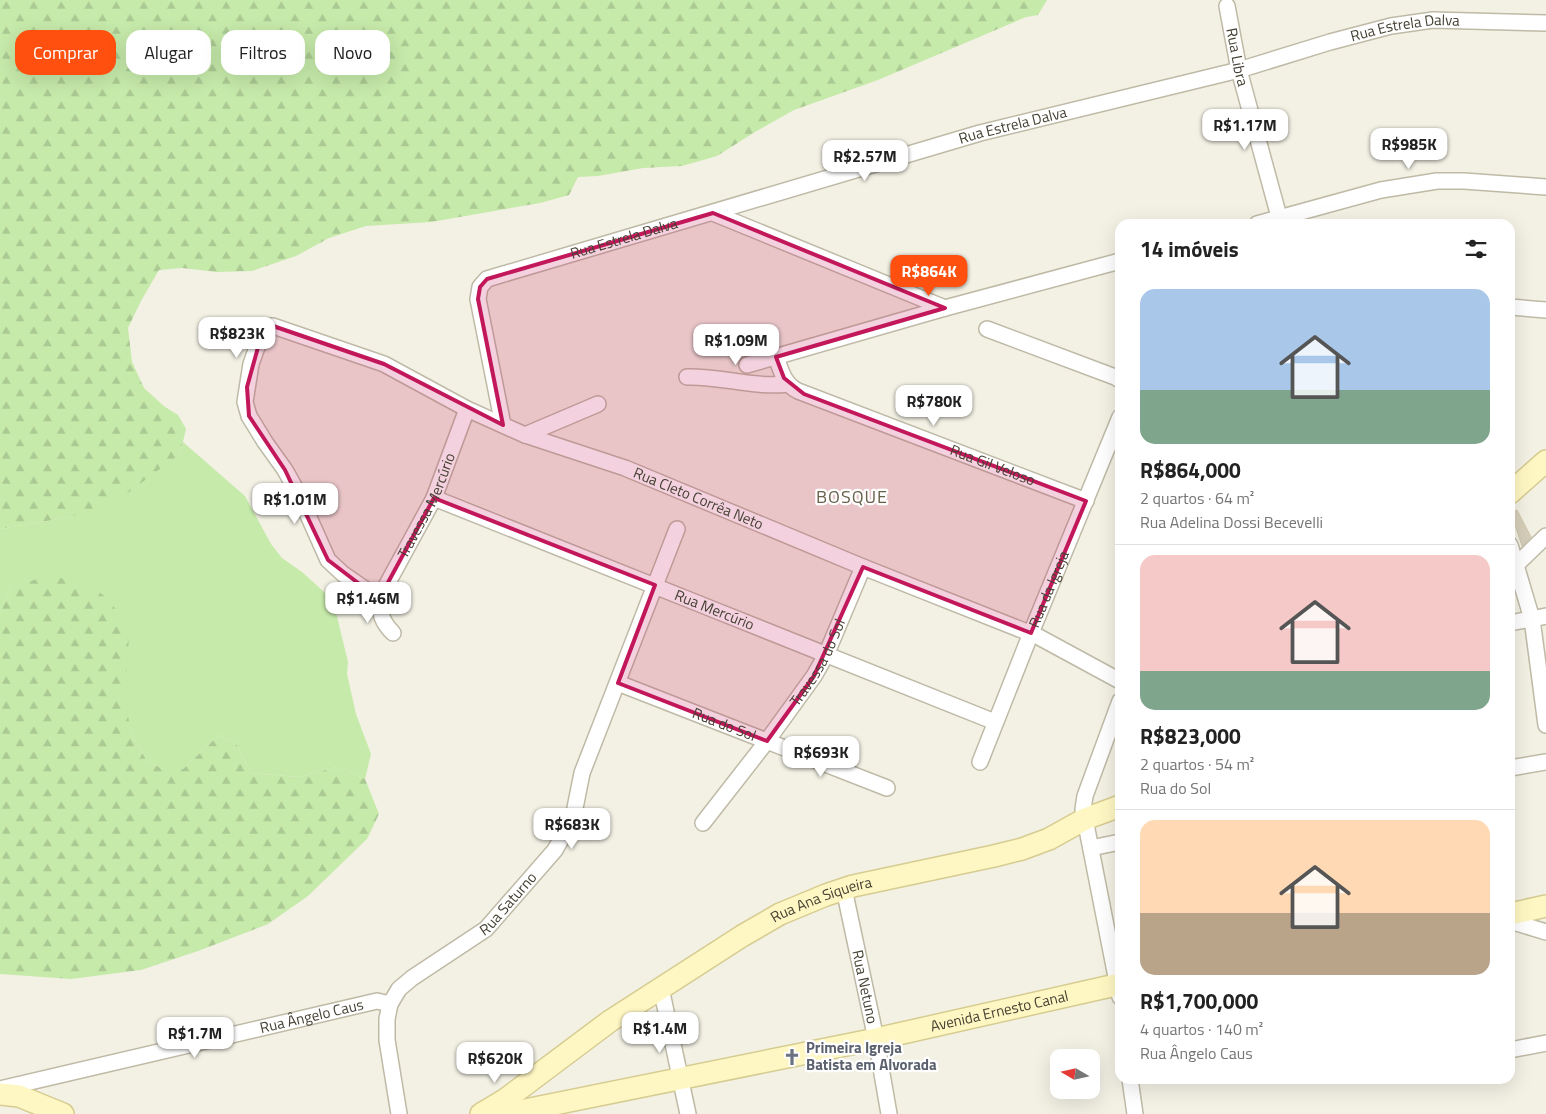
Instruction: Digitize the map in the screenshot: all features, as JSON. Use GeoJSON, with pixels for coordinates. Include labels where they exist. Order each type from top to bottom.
{"type":"FeatureCollection","features":[{"type":"Feature","properties":{"kind":"street","name":"Rua Libra"},"geometry":{"type":"LineString","coordinates":[[1227,6],[1239,70],[1279,219]]}},
{"type":"Feature","properties":{"kind":"street","name":"Rua Estrela Dalva"},"geometry":{"type":"LineString","coordinates":[[503,425],[478,299],[480,287],[488,279],[849,171],[980,134],[1239,70],[1330,42],[1391,26],[1433,20],[1546,23]]}},
{"type":"Feature","properties":{"kind":"street"},"geometry":{"type":"LineString","coordinates":[[1287,219],[1381,190],[1437,180],[1546,187]]}},
{"type":"Feature","properties":{"kind":"street"},"geometry":{"type":"LineString","coordinates":[[713,213],[945,308]]}},
{"type":"Feature","properties":{"kind":"street"},"geometry":{"type":"LineString","coordinates":[[747,365],[945,308],[1115,262]]}},
{"type":"Feature","properties":{"kind":"street"},"geometry":{"type":"LineString","coordinates":[[1515,307],[1546,310]]}},
{"type":"Feature","properties":{"kind":"street","name":"Rua Cleto Corrêa Neto"},"geometry":{"type":"LineString","coordinates":[[379,599],[343,574],[328,560],[299,495],[285,470],[248,416],[245,402],[251,364],[262,333],[267,327],[272,326],[384,364],[467,409],[525,435],[625,468],[1045,639],[1115,678]]}},
{"type":"Feature","properties":{"kind":"street"},"geometry":{"type":"LineString","coordinates":[[988,329],[1115,377]]}},
{"type":"Feature","properties":{"kind":"street"},"geometry":{"type":"LineString","coordinates":[[687,378],[713,378],[768,386],[788,384],[776,357]]}},
{"type":"Feature","properties":{"kind":"street","name":"Rua Gil Veloso"},"geometry":{"type":"LineString","coordinates":[[788,384],[804,394],[1086,501]]}},
{"type":"Feature","properties":{"kind":"street"},"geometry":{"type":"LineString","coordinates":[[525,435],[598,404]]}},
{"type":"Feature","properties":{"kind":"street","name":"Travessa Mercúrio"},"geometry":{"type":"LineString","coordinates":[[379,599],[434,498],[467,409]]}},
{"type":"Feature","properties":{"kind":"street","name":"Rua da Igreja"},"geometry":{"type":"LineString","coordinates":[[980,762],[1030,633],[1115,429]]}},
{"type":"Feature","properties":{"kind":"street"},"geometry":{"type":"LineString","coordinates":[[1515,488],[1546,460]]}},
{"type":"Feature","properties":{"kind":"street","name":"Rua Mercúrio"},"geometry":{"type":"LineString","coordinates":[[434,498],[995,722]]}},
{"type":"Feature","properties":{"kind":"street","name":"Rua Saturno"},"geometry":{"type":"LineString","coordinates":[[399,1114],[387,1040],[386,1019],[390,1004],[399,988],[486,929],[555,850],[573,818],[582,773],[677,529]]}},
{"type":"Feature","properties":{"kind":"street"},"geometry":{"type":"LineString","coordinates":[[1546,536],[1515,566],[1539,618],[1546,725]]}},
{"type":"Feature","properties":{"kind":"street","name":"Travessa do Sol"},"geometry":{"type":"LineString","coordinates":[[703,823],[767,741],[814,676],[826,655],[864,566]]}},
{"type":"Feature","properties":{"kind":"street"},"geometry":{"type":"LineString","coordinates":[[379,599],[380,614],[393,633]]}},
{"type":"Feature","properties":{"kind":"street"},"geometry":{"type":"LineString","coordinates":[[1515,622],[1539,618]]}},
{"type":"Feature","properties":{"kind":"street","name":"Rua do Sol"},"geometry":{"type":"LineString","coordinates":[[618,683],[886,788]]}},
{"type":"Feature","properties":{"kind":"street"},"geometry":{"type":"LineString","coordinates":[[1115,715],[1085,796],[1083,809],[1115,968]]}},
{"type":"Feature","properties":{"kind":"street"},"geometry":{"type":"LineString","coordinates":[[1515,767],[1546,762]]}},
{"type":"Feature","properties":{"kind":"street","name":"Rua Ana Siqueira"},"geometry":{"type":"LineString","coordinates":[[541,1096],[553,1062],[610,1021],[773,918],[800,905],[844,889],[1008,853],[1049,839],[1085,819],[1115,808]]}},
{"type":"Feature","properties":{"kind":"street"},"geometry":{"type":"LineString","coordinates":[[1091,848],[1115,843]]}},
{"type":"Feature","properties":{"kind":"street","name":"Rua Netuno"},"geometry":{"type":"LineString","coordinates":[[844,889],[876,1039],[889,1114]]}},
{"type":"Feature","properties":{"kind":"street"},"geometry":{"type":"LineString","coordinates":[[1515,913],[1546,906]]}},
{"type":"Feature","properties":{"kind":"street"},"geometry":{"type":"LineString","coordinates":[[1515,923],[1546,932]]}},
{"type":"Feature","properties":{"kind":"street"},"geometry":{"type":"LineString","coordinates":[[661,988],[688,1114]]}},
{"type":"Feature","properties":{"kind":"street","name":"Avenida Ernesto Canal"},"geometry":{"type":"LineString","coordinates":[[481,1114],[492,1108],[541,1096],[586,1098],[1115,989]]}},
{"type":"Feature","properties":{"kind":"street","name":"Rua Ângelo Caus"},"geometry":{"type":"LineString","coordinates":[[0,1089],[377,1001],[390,1004]]}},
{"type":"Feature","properties":{"kind":"street"},"geometry":{"type":"LineString","coordinates":[[1515,1049],[1546,1043]]}},
{"type":"Feature","properties":{"kind":"street"},"geometry":{"type":"LineString","coordinates":[[1131,1084],[1135,1114]]}},
{"type":"Feature","properties":{"kind":"street"},"geometry":{"type":"LineString","coordinates":[[0,1094],[19,1096],[63,1114]]}},
{"type":"Feature","properties":{"kind":"street","name":"Avenida Ernesto Canal"},"geometry":{"type":"LineString","coordinates":[[505,1114],[541,1096]]}},
{"type":"Feature","properties":{"kind":"highlighted area"},"geometry":{"type":"Polygon","coordinates":[[[713,213],[945,308],[776,357],[784,378],[804,394],[1086,501],[1031,633],[863,567],[814,676],[767,741],[618,683],[655,585],[434,498],[379,599],[328,560],[285,470],[249,416],[247,387],[262,333],[273,326],[384,364],[503,425],[478,299],[480,287],[487,279],[713,213]]]}},
{"type":"Feature","properties":{"kind":"green space"},"geometry":{"type":"Polygon","coordinates":[[[0,0],[1047,0],[1038,15],[1026,17],[878,80],[794,110],[717,156],[682,166],[643,168],[598,176],[578,177],[569,195],[540,203],[431,222],[366,226],[329,238],[296,256],[252,271],[217,272],[182,268],[159,270],[128,328],[132,362],[144,388],[165,407],[178,415],[186,429],[180,454],[121,498],[70,517],[0,529],[0,0]]]}},
{"type":"Feature","properties":{"kind":"green space"},"geometry":{"type":"Polygon","coordinates":[[[183,442],[245,496],[271,544],[282,558],[302,572],[333,600],[348,662],[347,674],[356,714],[371,754],[365,779],[337,767],[299,777],[251,773],[236,743],[219,735],[183,769],[163,769],[147,761],[132,735],[125,707],[126,682],[11,587],[0,613],[0,529],[70,517],[180,454],[183,442]]]}},
{"type":"Feature","properties":{"kind":"green space"},"geometry":{"type":"Polygon","coordinates":[[[69,578],[93,587],[108,599],[120,615],[129,637],[126,707],[132,735],[147,761],[163,769],[183,769],[219,735],[236,743],[251,773],[299,777],[337,767],[365,779],[379,814],[367,839],[308,896],[268,924],[198,951],[141,970],[71,979],[0,974],[0,613],[11,587],[37,579],[69,578]]]}},
{"type":"Feature","properties":{"kind":"building"},"geometry":{"type":"Polygon","coordinates":[[[1517,510],[1531,537],[1522,546],[1515,525],[1515,511],[1517,510]]]}},
{"type":"Feature","properties":{"kind":"place","name":"Primeira Igreja Batista em Alvorada"},"geometry":{"type":"Point","coordinates":[792,1057]}},
{"type":"Feature","properties":{"kind":"district","name":"BOSQUE"},"geometry":{"type":"Point","coordinates":[852,497]}}]}
